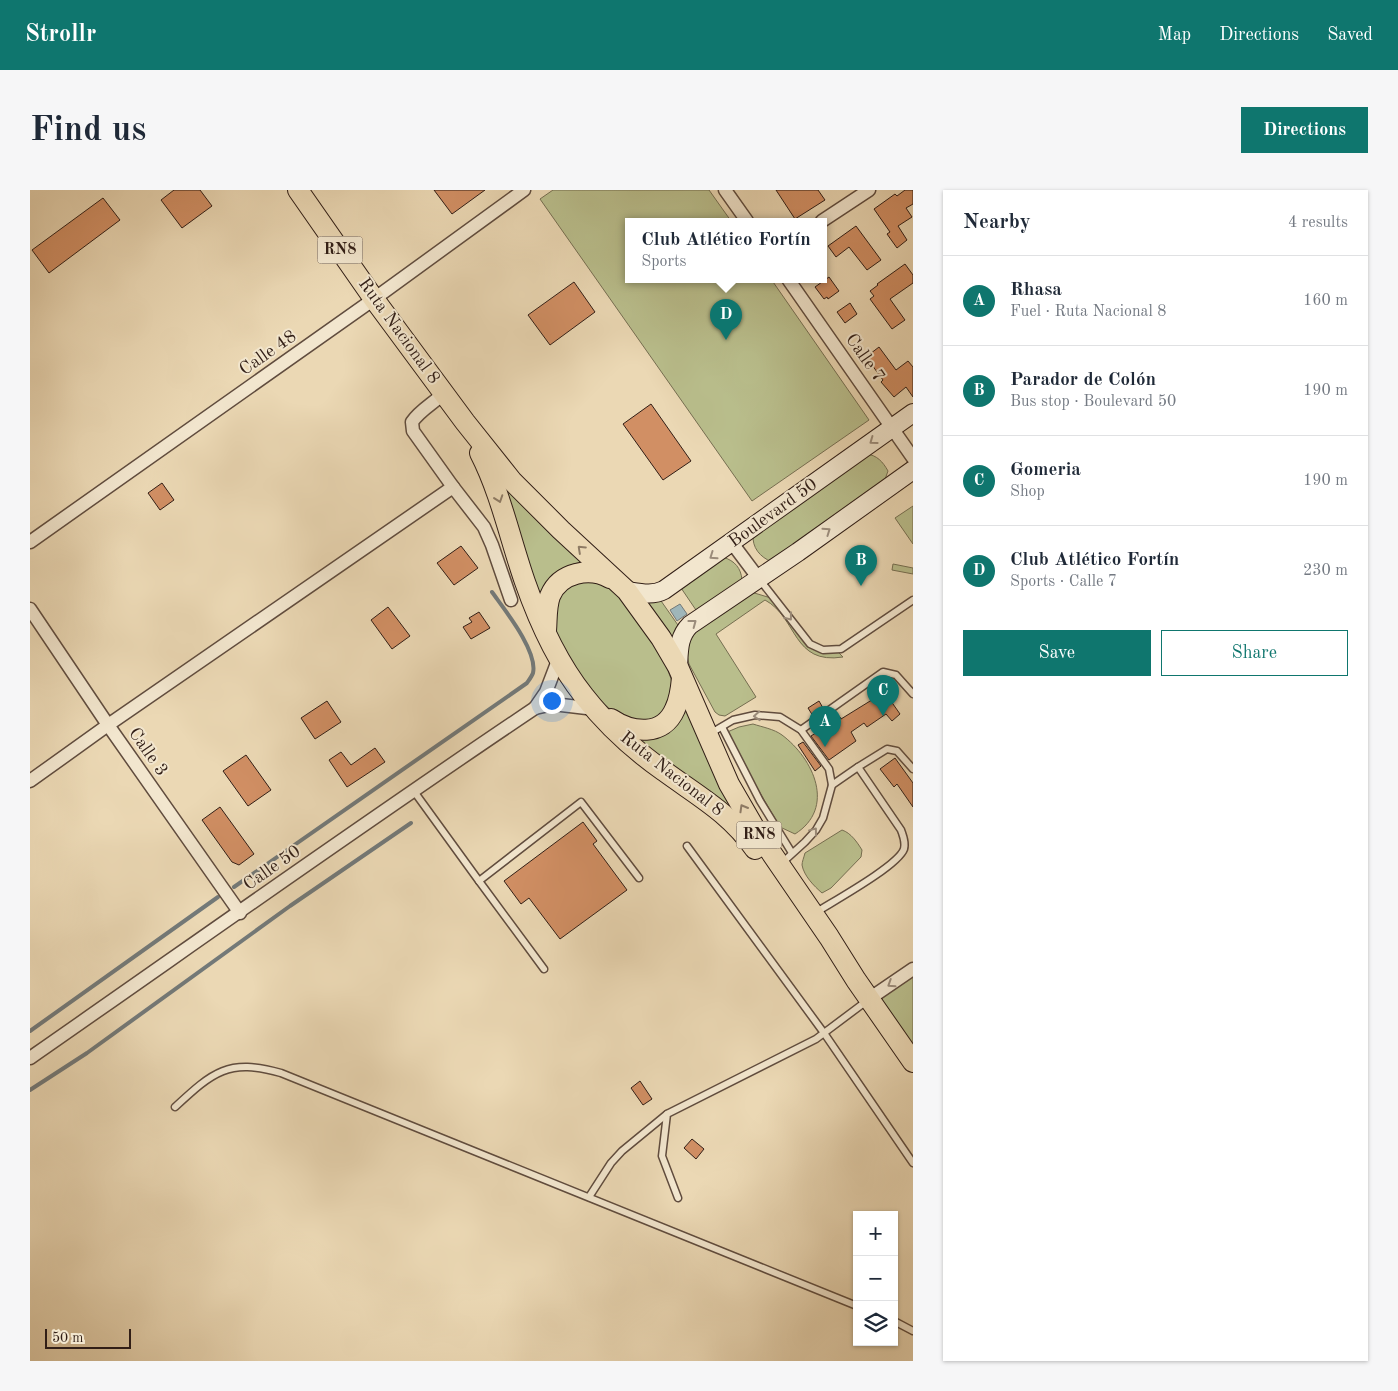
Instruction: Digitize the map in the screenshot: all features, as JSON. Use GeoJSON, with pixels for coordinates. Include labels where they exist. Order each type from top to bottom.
{"type":"FeatureCollection","features":[{"type":"Feature","properties":{"kind":"highway","name":"Ruta Nacional 8"},"geometry":{"type":"LineString","coordinates":[[298,190],[374,299],[465,422],[527,497],[622,586],[662,638],[714,731],[729,784],[755,829],[786,859],[814,913],[856,980],[913,1062]]}},
{"type":"Feature","properties":{"kind":"highway","name":"Ruta Nacional 8"},"geometry":{"type":"LineString","coordinates":[[465,422],[495,488],[524,581],[546,634],[559,658],[584,695],[619,734],[647,758],[729,818],[745,835],[818,938],[856,980]]}},
{"type":"Feature","properties":{"kind":"highway","name":"Ruta Nacional 8"},"geometry":{"type":"LineString","coordinates":[[546,634],[547,608],[550,596],[554,588],[563,580],[581,572],[593,572],[603,574],[622,586]]}},
{"type":"Feature","properties":{"kind":"highway","name":"Ruta Nacional 8"},"geometry":{"type":"LineString","coordinates":[[596,709],[626,728],[637,730],[659,726],[669,720],[675,710],[679,699],[680,672]]}},
{"type":"Feature","properties":{"kind":"main road","name":"Boulevard 50"},"geometry":{"type":"LineString","coordinates":[[622,586],[644,593],[658,593],[732,543],[913,413]]}},
{"type":"Feature","properties":{"kind":"main road"},"geometry":{"type":"LineString","coordinates":[[680,672],[679,644],[685,630],[913,470]]}},
{"type":"Feature","properties":{"kind":"street","name":"Calle 48"},"geometry":{"type":"LineString","coordinates":[[30,542],[374,299],[524,190]]}},
{"type":"Feature","properties":{"kind":"street"},"geometry":{"type":"LineString","coordinates":[[725,190],[745,218]]}},
{"type":"Feature","properties":{"kind":"street"},"geometry":{"type":"LineString","coordinates":[[827,218],[869,190]]}},
{"type":"Feature","properties":{"kind":"street","name":"Calle 7"},"geometry":{"type":"LineString","coordinates":[[791,283],[913,458]]}},
{"type":"Feature","properties":{"kind":"street"},"geometry":{"type":"LineString","coordinates":[[444,393],[417,415],[412,422],[414,431],[452,487],[484,527],[511,600]]}},
{"type":"Feature","properties":{"kind":"street"},"geometry":{"type":"LineString","coordinates":[[30,781],[452,487]]}},
{"type":"Feature","properties":{"kind":"street"},"geometry":{"type":"LineString","coordinates":[[732,543],[759,579]]}},
{"type":"Feature","properties":{"kind":"street","name":"Calle 3"},"geometry":{"type":"LineString","coordinates":[[30,609],[108,725],[240,913]]}},
{"type":"Feature","properties":{"kind":"street","name":"Calle 50"},"geometry":{"type":"LineString","coordinates":[[535,708],[546,692],[559,658]]}},
{"type":"Feature","properties":{"kind":"street","name":"Calle 50"},"geometry":{"type":"LineString","coordinates":[[30,1058],[240,913],[413,790],[535,708],[554,704],[596,709]]}},
{"type":"Feature","properties":{"kind":"street"},"geometry":{"type":"LineString","coordinates":[[869,999],[912,973]]}},
{"type":"Feature","properties":{"kind":"lane"},"geometry":{"type":"LineString","coordinates":[[759,579],[810,644],[823,650],[841,649],[913,600]]}},
{"type":"Feature","properties":{"kind":"lane"},"geometry":{"type":"LineString","coordinates":[[802,730],[883,672],[896,675],[913,694]]}},
{"type":"Feature","properties":{"kind":"lane"},"geometry":{"type":"LineString","coordinates":[[714,731],[733,720],[755,715],[780,717],[802,730],[829,770],[832,785],[823,818],[816,830],[786,859]]}},
{"type":"Feature","properties":{"kind":"lane"},"geometry":{"type":"LineString","coordinates":[[832,785],[887,750],[897,751],[913,769]]}},
{"type":"Feature","properties":{"kind":"lane"},"geometry":{"type":"LineString","coordinates":[[814,913],[860,886],[897,858],[905,847],[905,840],[901,830],[858,767]]}},
{"type":"Feature","properties":{"kind":"lane"},"geometry":{"type":"LineString","coordinates":[[413,790],[544,970]]}},
{"type":"Feature","properties":{"kind":"lane"},"geometry":{"type":"LineString","coordinates":[[479,881],[581,802],[640,878]]}},
{"type":"Feature","properties":{"kind":"lane"},"geometry":{"type":"LineString","coordinates":[[687,846],[824,1033],[913,1163]]}},
{"type":"Feature","properties":{"kind":"lane"},"geometry":{"type":"LineString","coordinates":[[589,1198],[611,1163],[622,1151],[667,1114],[816,1039],[869,999]]}},
{"type":"Feature","properties":{"kind":"lane"},"geometry":{"type":"LineString","coordinates":[[176,1107],[204,1081],[218,1073],[239,1066],[261,1067],[299,1079],[853,1304]]}},
{"type":"Feature","properties":{"kind":"lane"},"geometry":{"type":"LineString","coordinates":[[667,1114],[662,1156],[678,1198]]}},
{"type":"Feature","properties":{"kind":"lane"},"geometry":{"type":"LineString","coordinates":[[898,1323],[913,1332]]}},
{"type":"Feature","properties":{"kind":"green space"},"geometry":{"type":"Polygon","coordinates":[[[553,190],[709,190],[729,218],[625,218],[625,283],[774,283],[869,420],[752,501],[540,199],[553,190]]]}},
{"type":"Feature","properties":{"kind":"green space"},"geometry":{"type":"Polygon","coordinates":[[[866,454],[876,457],[888,471],[884,482],[772,562],[760,555],[755,548],[753,534],[866,454]]]}},
{"type":"Feature","properties":{"kind":"green space"},"geometry":{"type":"Polygon","coordinates":[[[504,487],[583,562],[568,566],[555,574],[545,586],[539,600],[504,487]]]}},
{"type":"Feature","properties":{"kind":"green space"},"geometry":{"type":"Polygon","coordinates":[[[913,506],[913,544],[895,518],[913,506]]]}},
{"type":"Feature","properties":{"kind":"green space"},"geometry":{"type":"Polygon","coordinates":[[[723,557],[737,566],[742,580],[698,613],[679,585],[723,557]]]}},
{"type":"Feature","properties":{"kind":"green space"},"geometry":{"type":"Polygon","coordinates":[[[893,564],[913,568],[913,574],[892,570],[893,564]]]}},
{"type":"Feature","properties":{"kind":"green space"},"geometry":{"type":"Polygon","coordinates":[[[585,579],[605,585],[616,593],[648,633],[671,678],[673,689],[664,714],[641,723],[613,710],[598,699],[559,645],[553,629],[560,597],[568,586],[585,579]]]}},
{"type":"Feature","properties":{"kind":"green space"},"geometry":{"type":"Polygon","coordinates":[[[751,592],[771,598],[810,646],[838,652],[843,657],[826,658],[814,654],[797,638],[776,608],[765,600],[716,634],[756,697],[725,716],[719,715],[715,712],[689,664],[686,651],[690,632],[751,592]]]}},
{"type":"Feature","properties":{"kind":"green space"},"geometry":{"type":"Polygon","coordinates":[[[640,597],[659,598],[680,628],[673,646],[640,597]]]}},
{"type":"Feature","properties":{"kind":"green space"},"geometry":{"type":"Polygon","coordinates":[[[688,701],[735,815],[635,739],[688,701]]]}},
{"type":"Feature","properties":{"kind":"green space"},"geometry":{"type":"Polygon","coordinates":[[[753,724],[782,735],[803,757],[811,770],[816,784],[817,798],[815,811],[808,823],[795,834],[780,827],[725,733],[753,724]]]}},
{"type":"Feature","properties":{"kind":"green space"},"geometry":{"type":"Polygon","coordinates":[[[842,830],[858,844],[862,850],[861,857],[831,888],[822,893],[803,869],[802,864],[805,853],[842,830]]]}},
{"type":"Feature","properties":{"kind":"green space"},"geometry":{"type":"Polygon","coordinates":[[[909,972],[913,978],[913,1050],[873,996],[909,972]]]}},
{"type":"Feature","properties":{"kind":"water"},"geometry":{"type":"Polygon","coordinates":[[[680,604],[687,614],[677,621],[670,610],[680,604]]]}},
{"type":"Feature","properties":{"kind":"building"},"geometry":{"type":"Polygon","coordinates":[[[174,190],[200,190],[212,206],[182,228],[161,200],[174,190]]]}},
{"type":"Feature","properties":{"kind":"building"},"geometry":{"type":"Polygon","coordinates":[[[434,190],[485,190],[452,214],[434,190]]]}},
{"type":"Feature","properties":{"kind":"building"},"geometry":{"type":"Polygon","coordinates":[[[776,190],[818,190],[825,200],[794,218],[776,190]]]}},
{"type":"Feature","properties":{"kind":"building"},"geometry":{"type":"Polygon","coordinates":[[[905,190],[913,190],[913,204],[906,208],[912,217],[898,226],[907,240],[897,248],[887,234],[890,232],[874,209],[895,194],[897,196],[905,190]]]}},
{"type":"Feature","properties":{"kind":"building"},"geometry":{"type":"Polygon","coordinates":[[[103,198],[120,220],[49,273],[32,250],[103,198]]]}},
{"type":"Feature","properties":{"kind":"building"},"geometry":{"type":"Polygon","coordinates":[[[856,226],[881,260],[867,270],[849,247],[836,257],[828,246],[856,226]]]}},
{"type":"Feature","properties":{"kind":"building"},"geometry":{"type":"Polygon","coordinates":[[[905,264],[913,275],[913,283],[890,299],[905,320],[892,329],[870,299],[874,296],[870,291],[905,264]]]}},
{"type":"Feature","properties":{"kind":"building"},"geometry":{"type":"Polygon","coordinates":[[[829,277],[839,291],[828,299],[827,297],[824,299],[815,287],[821,283],[827,283],[829,277]]]}},
{"type":"Feature","properties":{"kind":"building"},"geometry":{"type":"Polygon","coordinates":[[[574,282],[595,312],[550,345],[528,315],[574,282]]]}},
{"type":"Feature","properties":{"kind":"building"},"geometry":{"type":"Polygon","coordinates":[[[850,303],[857,314],[845,323],[837,312],[850,303]]]}},
{"type":"Feature","properties":{"kind":"building"},"geometry":{"type":"Polygon","coordinates":[[[879,347],[896,370],[908,361],[913,367],[913,397],[906,387],[894,397],[881,382],[883,380],[866,357],[879,347]]]}},
{"type":"Feature","properties":{"kind":"building"},"geometry":{"type":"Polygon","coordinates":[[[651,404],[691,461],[663,480],[623,424],[651,404]]]}},
{"type":"Feature","properties":{"kind":"building"},"geometry":{"type":"Polygon","coordinates":[[[162,483],[174,500],[160,510],[148,493],[162,483]]]}},
{"type":"Feature","properties":{"kind":"building"},"geometry":{"type":"Polygon","coordinates":[[[461,546],[478,568],[454,585],[437,563],[461,546]]]}},
{"type":"Feature","properties":{"kind":"building"},"geometry":{"type":"Polygon","coordinates":[[[388,607],[410,636],[392,649],[371,620],[388,607]]]}},
{"type":"Feature","properties":{"kind":"building"},"geometry":{"type":"Polygon","coordinates":[[[479,612],[490,628],[471,639],[463,627],[472,622],[469,618],[479,612]]]}},
{"type":"Feature","properties":{"kind":"building"},"geometry":{"type":"Polygon","coordinates":[[[879,684],[900,714],[892,721],[886,714],[867,727],[864,723],[851,732],[856,741],[829,760],[811,736],[822,729],[818,724],[829,716],[833,721],[840,717],[841,719],[875,698],[869,690],[879,684]]]}},
{"type":"Feature","properties":{"kind":"building"},"geometry":{"type":"Polygon","coordinates":[[[327,701],[341,722],[315,739],[301,718],[327,701]]]}},
{"type":"Feature","properties":{"kind":"building"},"geometry":{"type":"Polygon","coordinates":[[[819,701],[823,708],[813,716],[808,708],[819,701]]]}},
{"type":"Feature","properties":{"kind":"building"},"geometry":{"type":"Polygon","coordinates":[[[803,742],[821,766],[815,771],[798,745],[803,742]]]}},
{"type":"Feature","properties":{"kind":"building"},"geometry":{"type":"Polygon","coordinates":[[[375,748],[385,762],[347,787],[329,760],[341,752],[351,765],[375,748]]]}},
{"type":"Feature","properties":{"kind":"building"},"geometry":{"type":"Polygon","coordinates":[[[246,755],[271,790],[248,806],[223,771],[246,755]]]}},
{"type":"Feature","properties":{"kind":"building"},"geometry":{"type":"Polygon","coordinates":[[[895,758],[913,783],[913,807],[897,784],[894,787],[880,769],[895,758]]]}},
{"type":"Feature","properties":{"kind":"building"},"geometry":{"type":"Polygon","coordinates":[[[220,807],[254,854],[239,865],[232,862],[202,820],[220,807]]]}},
{"type":"Feature","properties":{"kind":"building"},"geometry":{"type":"Polygon","coordinates":[[[583,822],[597,841],[593,844],[627,890],[560,939],[529,898],[521,904],[504,881],[583,822]]]}},
{"type":"Feature","properties":{"kind":"building"},"geometry":{"type":"Polygon","coordinates":[[[640,1081],[652,1099],[643,1105],[631,1088],[640,1081]]]}},
{"type":"Feature","properties":{"kind":"building"},"geometry":{"type":"Polygon","coordinates":[[[692,1139],[704,1149],[696,1159],[684,1148],[692,1139]]]}},
{"type":"Feature","properties":{"kind":"waterway"},"geometry":{"type":"LineString","coordinates":[[234,887],[527,683],[533,673],[530,653],[512,619],[492,592]]}},
{"type":"Feature","properties":{"kind":"waterway"},"geometry":{"type":"LineString","coordinates":[[30,1090],[87,1053],[290,906],[411,823]]}},
{"type":"Feature","properties":{"kind":"waterway"},"geometry":{"type":"LineString","coordinates":[[30,1031],[218,897]]}},
{"type":"Feature","properties":{"kind":"place","name":"Club Atlético Fortín"},"geometry":{"type":"Point","coordinates":[726,340]}},
{"type":"Feature","properties":{"kind":"place","name":"Parador de Colón"},"geometry":{"type":"Point","coordinates":[861,586]}},
{"type":"Feature","properties":{"kind":"place","name":"Gomeria"},"geometry":{"type":"Point","coordinates":[883,716]}},
{"type":"Feature","properties":{"kind":"place","name":"Rhasa"},"geometry":{"type":"Point","coordinates":[825,747]}}]}
